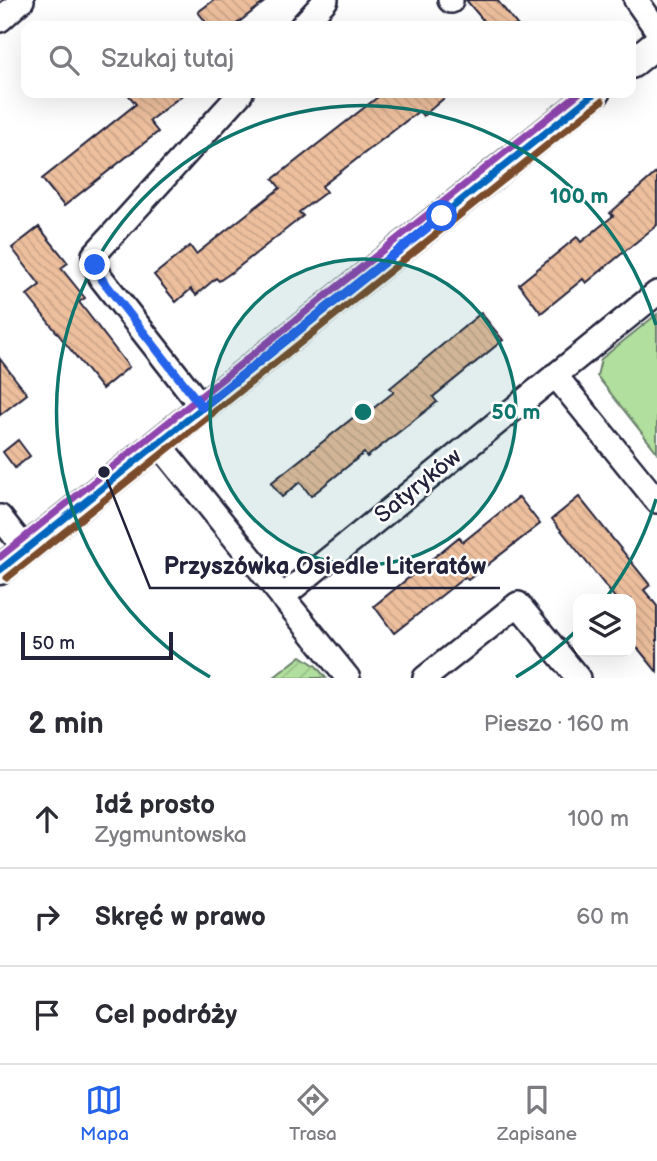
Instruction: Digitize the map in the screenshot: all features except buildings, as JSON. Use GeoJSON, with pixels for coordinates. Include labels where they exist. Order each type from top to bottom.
{"type":"FeatureCollection","features":[{"type":"Feature","properties":{"kind":"street"},"geometry":{"type":"LineString","coordinates":[[0,20],[22,0]]}},
{"type":"Feature","properties":{"kind":"street"},"geometry":{"type":"LineString","coordinates":[[307,21],[326,0]]}},
{"type":"Feature","properties":{"kind":"street"},"geometry":{"type":"LineString","coordinates":[[636,0],[657,30]]}},
{"type":"Feature","properties":{"kind":"street"},"geometry":{"type":"LineString","coordinates":[[636,60],[657,43]]}},
{"type":"Feature","properties":{"kind":"street"},"geometry":{"type":"LineString","coordinates":[[202,407],[101,278],[94,255],[237,98]]}},
{"type":"Feature","properties":{"kind":"street"},"geometry":{"type":"LineString","coordinates":[[0,570],[589,98]]}},
{"type":"Feature","properties":{"kind":"street","name":"Satyryków"},"geometry":{"type":"LineString","coordinates":[[282,597],[657,293]]}},
{"type":"Feature","properties":{"kind":"street"},"geometry":{"type":"LineString","coordinates":[[555,375],[657,501]]}},
{"type":"Feature","properties":{"kind":"street"},"geometry":{"type":"LineString","coordinates":[[158,443],[348,678]]}},
{"type":"Feature","properties":{"kind":"street"},"geometry":{"type":"LineString","coordinates":[[0,517],[26,550]]}},
{"type":"Feature","properties":{"kind":"street"},"geometry":{"type":"LineString","coordinates":[[425,678],[518,604],[578,678]]}},
{"type":"Feature","properties":{"kind":"green space"},"geometry":{"type":"Polygon","coordinates":[[[657,314],[657,452],[597,376],[601,359],[657,314]]]}},
{"type":"Feature","properties":{"kind":"green space"},"geometry":{"type":"Polygon","coordinates":[[[301,656],[316,666],[326,678],[273,678],[301,656]]]}},
{"type":"Feature","properties":{"kind":"transit line"},"geometry":{"type":"LineString","coordinates":[[0,557],[573,98]]}},
{"type":"Feature","properties":{"kind":"transit line"},"geometry":{"type":"LineString","coordinates":[[0,570],[589,98]]}},
{"type":"Feature","properties":{"kind":"transit line"},"geometry":{"type":"LineString","coordinates":[[7,578],[602,101]]}},
{"type":"Feature","properties":{"kind":"place","name":"Przyszówka Osiedle Literatów"},"geometry":{"type":"Point","coordinates":[104,472]}},
{"type":"Feature","properties":{"kind":"route"},"geometry":{"type":"LineString","coordinates":[[95,265],[101,278],[202,407],[442,216]]}}]}
